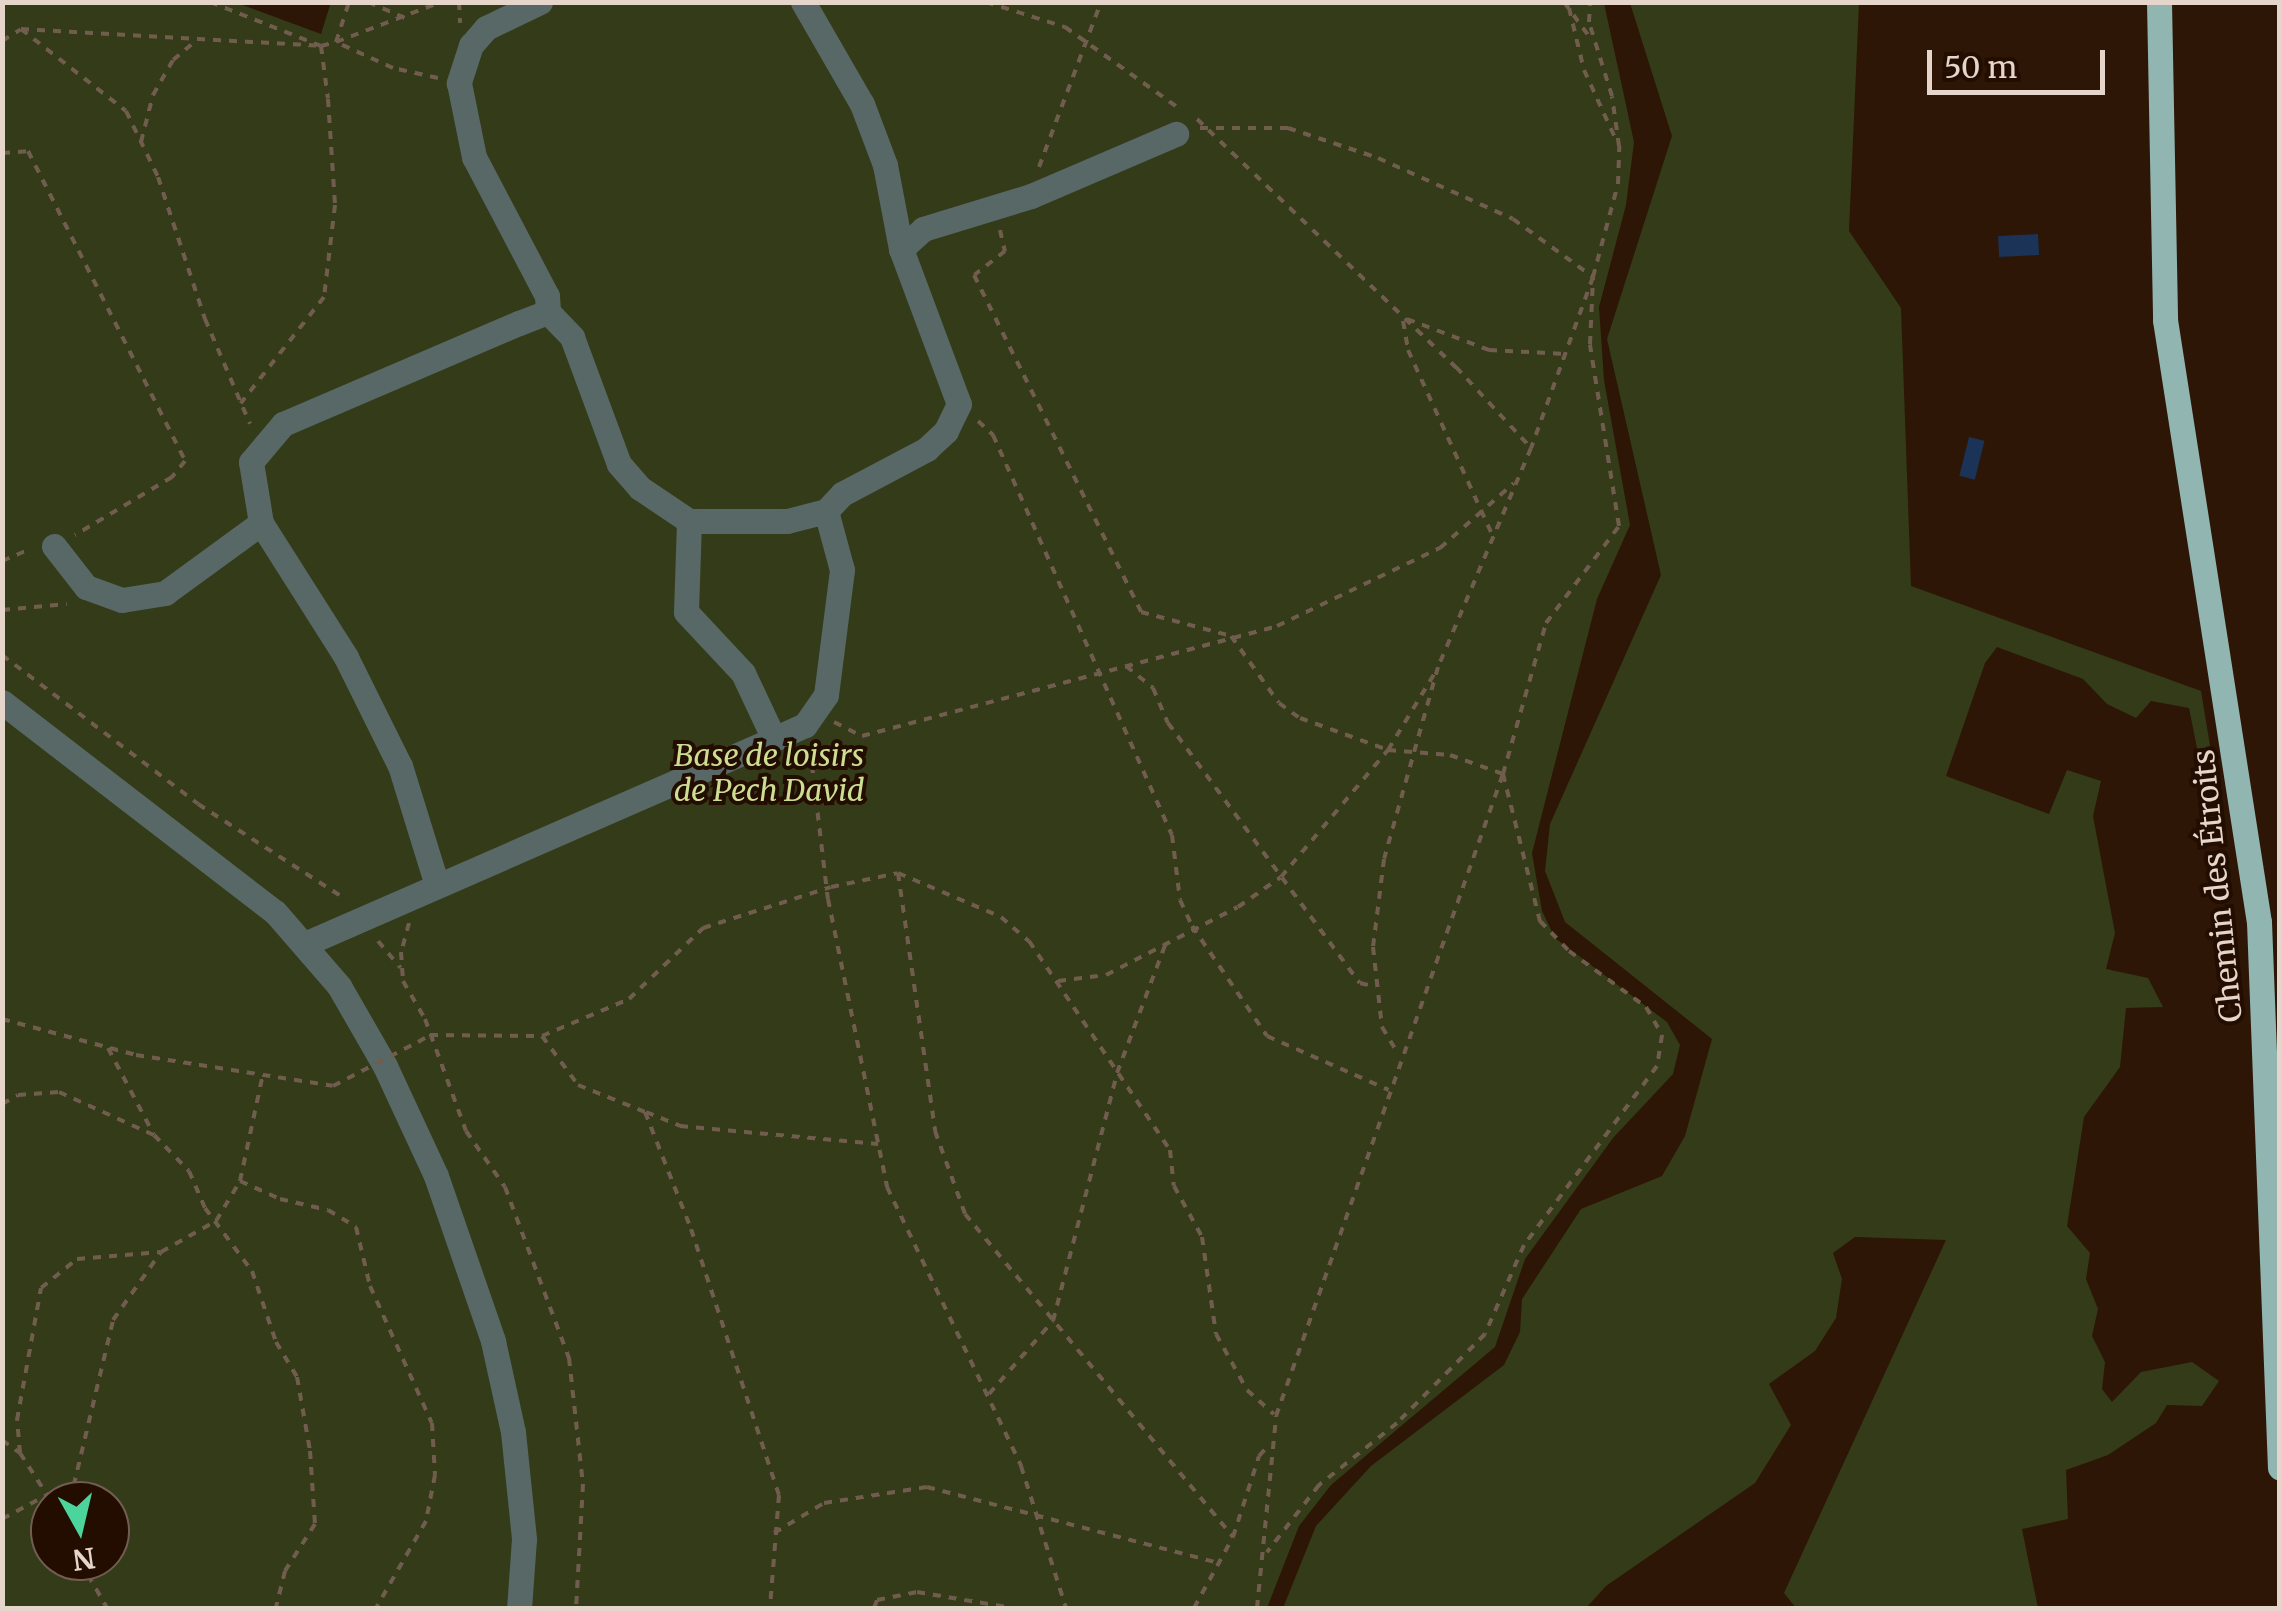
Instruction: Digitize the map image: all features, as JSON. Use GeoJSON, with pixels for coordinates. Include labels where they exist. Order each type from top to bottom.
{"type":"FeatureCollection","features":[{"type":"Feature","properties":{"kind":"main road","name":"Chemin des Étroits"},"geometry":{"type":"LineString","coordinates":[[2158,2],[2165,320],[2259,922],[2280,1468]]}},
{"type":"Feature","properties":{"kind":"street"},"geometry":{"type":"LineString","coordinates":[[540,2],[486,28],[472,45],[459,83],[474,157],[546,296],[548,312],[572,337],[592,378],[619,464],[640,488],[689,521],[788,521],[826,511],[842,494],[928,449],[960,404],[901,249],[885,165],[862,104],[803,2]]}},
{"type":"Feature","properties":{"kind":"street"},"geometry":{"type":"LineString","coordinates":[[901,249],[923,229],[1031,196],[1176,134]]}},
{"type":"Feature","properties":{"kind":"street"},"geometry":{"type":"LineString","coordinates":[[436,882],[400,766],[346,657],[262,523],[250,482],[262,443],[283,424],[548,312]]}},
{"type":"Feature","properties":{"kind":"street"},"geometry":{"type":"LineString","coordinates":[[307,944],[436,882],[699,778],[805,725],[826,694],[842,570],[826,511]]}},
{"type":"Feature","properties":{"kind":"street"},"geometry":{"type":"LineString","coordinates":[[689,521],[686,612],[743,673],[774,739]]}},
{"type":"Feature","properties":{"kind":"street"},"geometry":{"type":"LineString","coordinates":[[54,546],[86,587],[122,600],[165,593],[262,523]]}},
{"type":"Feature","properties":{"kind":"street"},"geometry":{"type":"LineString","coordinates":[[2,702],[189,842],[307,944],[385,1066],[474,1280],[513,1432],[524,1539],[519,1608]]}},
{"type":"Feature","properties":{"kind":"path"},"geometry":{"type":"LineString","coordinates":[[210,2],[321,46]]}},
{"type":"Feature","properties":{"kind":"path"},"geometry":{"type":"LineString","coordinates":[[336,42],[349,2]]}},
{"type":"Feature","properties":{"kind":"path"},"geometry":{"type":"LineString","coordinates":[[368,2],[406,18]]}},
{"type":"Feature","properties":{"kind":"path"},"geometry":{"type":"LineString","coordinates":[[2,40],[22,30],[321,46],[441,2]]}},
{"type":"Feature","properties":{"kind":"path"},"geometry":{"type":"LineString","coordinates":[[986,2],[1065,27],[1087,46],[1208,126],[1531,448]]}},
{"type":"Feature","properties":{"kind":"path"},"geometry":{"type":"LineString","coordinates":[[1031,196],[1101,2]]}},
{"type":"Feature","properties":{"kind":"path"},"geometry":{"type":"LineString","coordinates":[[1564,2],[1595,44]]}},
{"type":"Feature","properties":{"kind":"path"},"geometry":{"type":"LineString","coordinates":[[1399,1056],[1382,1027],[1376,987],[1373,946],[1384,859],[1438,667],[1490,532],[1531,448],[1593,277],[1618,184],[1619,146],[1595,44],[1590,2]]}},
{"type":"Feature","properties":{"kind":"path"},"geometry":{"type":"LineString","coordinates":[[1569,8],[1584,70],[1619,146]]}},
{"type":"Feature","properties":{"kind":"path"},"geometry":{"type":"LineString","coordinates":[[22,30],[126,112],[241,403],[262,443]]}},
{"type":"Feature","properties":{"kind":"path"},"geometry":{"type":"LineString","coordinates":[[141,142],[153,95],[173,60],[197,40]]}},
{"type":"Feature","properties":{"kind":"path"},"geometry":{"type":"LineString","coordinates":[[336,42],[394,68],[459,83]]}},
{"type":"Feature","properties":{"kind":"path"},"geometry":{"type":"LineString","coordinates":[[241,403],[324,297],[335,204],[321,46]]}},
{"type":"Feature","properties":{"kind":"path"},"geometry":{"type":"LineString","coordinates":[[1176,134],[1208,126],[1288,128],[1378,158],[1513,219],[1593,277]]}},
{"type":"Feature","properties":{"kind":"path"},"geometry":{"type":"LineString","coordinates":[[2,153],[28,151],[185,462],[172,477],[54,546],[44,542],[2,562]]}},
{"type":"Feature","properties":{"kind":"path"},"geometry":{"type":"LineString","coordinates":[[995,206],[1005,252],[974,275],[1141,612],[1230,636],[1279,703],[1300,718],[1388,750],[1450,755],[1503,774]]}},
{"type":"Feature","properties":{"kind":"path"},"geometry":{"type":"LineString","coordinates":[[1257,1608],[1267,1552],[1269,1446],[1276,1416],[1312,1327],[1399,1056],[1503,774],[1546,624],[1619,526],[1594,385],[1593,277]]}},
{"type":"Feature","properties":{"kind":"path"},"geometry":{"type":"LineString","coordinates":[[1402,317],[1463,335],[1489,350],[1566,354]]}},
{"type":"Feature","properties":{"kind":"path"},"geometry":{"type":"LineString","coordinates":[[1402,317],[1408,350],[1485,508],[1490,532]]}},
{"type":"Feature","properties":{"kind":"path"},"geometry":{"type":"LineString","coordinates":[[960,404],[994,435],[1172,836],[1180,900],[1192,926],[1267,1036],[1389,1090]]}},
{"type":"Feature","properties":{"kind":"path"},"geometry":{"type":"LineString","coordinates":[[1066,1608],[1038,1517],[989,1394],[887,1187],[828,899],[831,887],[805,725],[828,719],[862,736],[1277,626],[1400,571],[1440,548],[1514,482]]}},
{"type":"Feature","properties":{"kind":"path"},"geometry":{"type":"LineString","coordinates":[[2,610],[79,603]]}},
{"type":"Feature","properties":{"kind":"path"},"geometry":{"type":"LineString","coordinates":[[2,655],[198,804],[336,888],[401,968],[466,1131],[505,1188],[569,1358],[582,1484],[576,1608]]}},
{"type":"Feature","properties":{"kind":"path"},"geometry":{"type":"LineString","coordinates":[[1126,666],[1152,688],[1168,723],[1360,983],[1376,987]]}},
{"type":"Feature","properties":{"kind":"path"},"geometry":{"type":"LineString","coordinates":[[1058,981],[1106,976],[1192,926],[1238,907],[1281,877],[1388,750],[1438,667]]}},
{"type":"Feature","properties":{"kind":"path"},"geometry":{"type":"LineString","coordinates":[[1267,1552],[1338,1466],[1398,1424],[1485,1334],[1524,1245],[1660,1056],[1660,1025],[1646,1007],[1570,952],[1540,921],[1503,774]]}},
{"type":"Feature","properties":{"kind":"path"},"geometry":{"type":"LineString","coordinates":[[898,873],[934,1132],[965,1214],[1233,1537]]}},
{"type":"Feature","properties":{"kind":"path"},"geometry":{"type":"LineString","coordinates":[[2,1019],[108,1048],[262,1078],[333,1086],[430,1035],[542,1036],[629,999],[704,928],[831,887],[898,873],[1002,917],[1029,940],[1058,981],[1170,1150],[1174,1186],[1206,1250],[1216,1334],[1246,1390],[1276,1416]]}},
{"type":"Feature","properties":{"kind":"path"},"geometry":{"type":"LineString","coordinates":[[401,968],[412,915],[407,895]]}},
{"type":"Feature","properties":{"kind":"path"},"geometry":{"type":"LineString","coordinates":[[989,1394],[1053,1321],[1117,1072],[1167,940]]}},
{"type":"Feature","properties":{"kind":"path"},"geometry":{"type":"LineString","coordinates":[[542,1036],[578,1084],[680,1126],[878,1144]]}},
{"type":"Feature","properties":{"kind":"path"},"geometry":{"type":"LineString","coordinates":[[108,1048],[154,1135],[189,1171],[216,1221],[252,1271],[276,1342],[292,1362],[310,1451],[315,1524],[286,1571],[276,1608]]}},
{"type":"Feature","properties":{"kind":"path"},"geometry":{"type":"LineString","coordinates":[[20,1453],[17,1420],[41,1288],[77,1259],[161,1252],[216,1221],[240,1181],[262,1078]]}},
{"type":"Feature","properties":{"kind":"path"},"geometry":{"type":"LineString","coordinates":[[2,1104],[18,1094],[59,1092],[154,1135]]}},
{"type":"Feature","properties":{"kind":"path"},"geometry":{"type":"LineString","coordinates":[[645,1112],[692,1229],[779,1495],[770,1608]]}},
{"type":"Feature","properties":{"kind":"path"},"geometry":{"type":"LineString","coordinates":[[240,1181],[280,1199],[328,1210],[356,1228],[370,1286],[432,1423],[435,1475],[426,1521],[376,1608]]}},
{"type":"Feature","properties":{"kind":"path"},"geometry":{"type":"LineString","coordinates":[[75,1481],[113,1320],[161,1252]]}},
{"type":"Feature","properties":{"kind":"path"},"geometry":{"type":"LineString","coordinates":[[2,1440],[20,1453],[38,1481]]}},
{"type":"Feature","properties":{"kind":"path"},"geometry":{"type":"LineString","coordinates":[[1196,1607],[1233,1537],[1259,1456],[1269,1446]]}},
{"type":"Feature","properties":{"kind":"path"},"geometry":{"type":"LineString","coordinates":[[774,1533],[824,1503],[892,1489],[926,1487],[1218,1563]]}},
{"type":"Feature","properties":{"kind":"path"},"geometry":{"type":"LineString","coordinates":[[2,1519],[30,1504]]}},
{"type":"Feature","properties":{"kind":"path"},"geometry":{"type":"LineString","coordinates":[[44,1608],[103,1607],[90,1581]]}},
{"type":"Feature","properties":{"kind":"path"},"geometry":{"type":"LineString","coordinates":[[874,1608],[877,1600],[917,1592],[1013,1608]]}},
{"type":"Feature","properties":{"kind":"path"},"geometry":{"type":"LineString","coordinates":[[328,1608],[352,1608]]}},
{"type":"Feature","properties":{"kind":"green space","name":"Base de loisirs de Pech David"},"geometry":{"type":"Polygon","coordinates":[[[331,2],[1604,3],[1634,142],[1626,205],[1599,307],[1604,380],[1630,525],[1597,599],[1532,853],[1542,911],[1555,938],[1667,1022],[1680,1045],[1673,1074],[1613,1138],[1525,1259],[1495,1347],[1331,1485],[1299,1526],[1267,1608],[3,1608],[3,3],[237,3],[321,34],[331,2]]]}},
{"type":"Feature","properties":{"kind":"green space"},"geometry":{"type":"Polygon","coordinates":[[[1630,3],[1859,3],[1849,231],[1901,308],[1911,586],[2201,691],[2219,800],[2204,783],[2189,708],[2151,701],[2136,718],[2107,704],[2083,679],[1997,647],[1985,663],[1946,776],[2049,814],[2067,770],[2101,781],[2093,816],[2115,933],[2106,969],[2148,978],[2163,1007],[2126,1008],[2120,1067],[2084,1117],[2067,1226],[2090,1253],[2086,1279],[2098,1309],[2092,1336],[2105,1362],[2102,1389],[2112,1402],[2141,1372],[2192,1362],[2219,1381],[2202,1406],[2167,1405],[2156,1423],[2108,1455],[2066,1470],[2068,1519],[2022,1529],[2038,1608],[1796,1608],[1784,1593],[1946,1240],[1855,1237],[1833,1253],[1842,1279],[1836,1318],[1815,1351],[1769,1384],[1791,1425],[1755,1483],[1606,1586],[1586,1608],[1283,1608],[1316,1526],[1371,1466],[1504,1365],[1520,1332],[1522,1299],[1581,1209],[1662,1176],[1685,1136],[1712,1039],[1565,922],[1545,871],[1550,824],[1661,575],[1607,339],[1672,136],[1630,3]]]}},
{"type":"Feature","properties":{"kind":"water"},"geometry":{"type":"Polygon","coordinates":[[[2038,234],[2039,255],[1999,257],[1998,236],[2038,234]]]}},
{"type":"Feature","properties":{"kind":"water"},"geometry":{"type":"Polygon","coordinates":[[[1969,437],[1985,441],[1975,480],[1959,476],[1969,437]]]}}]}
